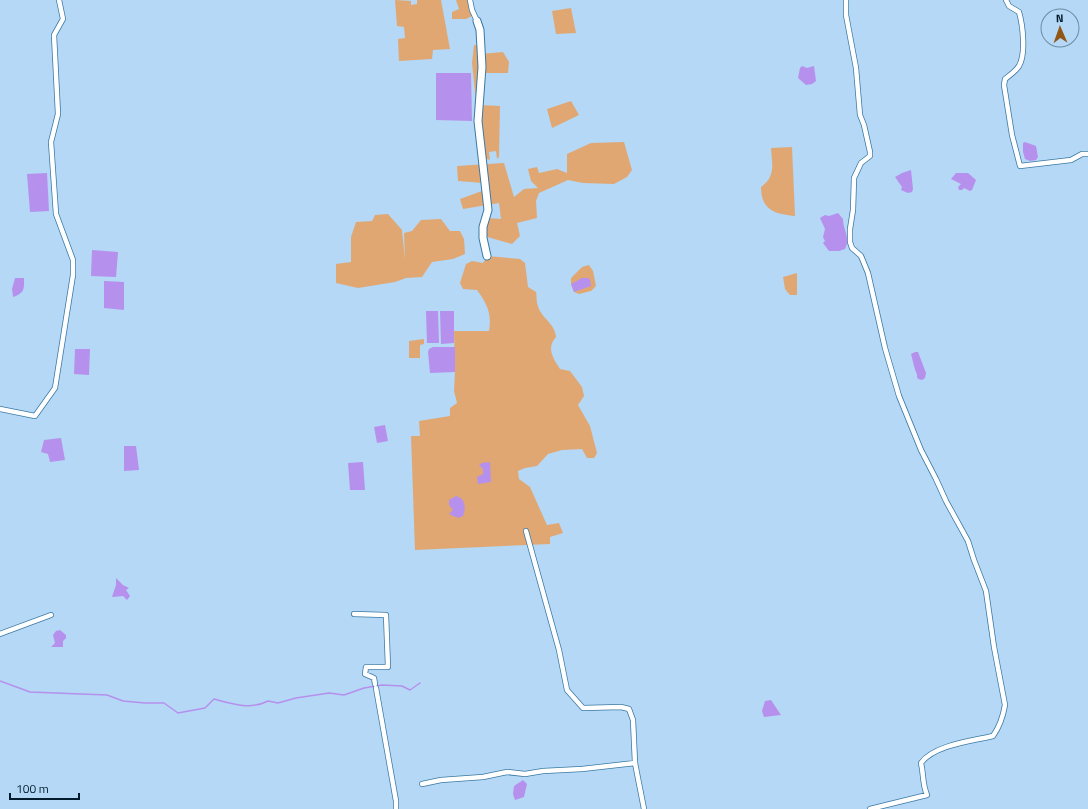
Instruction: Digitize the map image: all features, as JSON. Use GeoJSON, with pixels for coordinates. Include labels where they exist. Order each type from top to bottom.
{"type":"FeatureCollection","features":[{"type":"Feature","properties":{"kind":"street"},"geometry":{"type":"LineString","coordinates":[[0,409],[35,416],[55,388],[74,275],[73,260],[56,214],[51,142],[58,114],[54,35],[63,19],[59,0]]}},
{"type":"Feature","properties":{"kind":"street"},"geometry":{"type":"LineString","coordinates":[[470,0],[472,10],[480,30],[482,67],[478,121],[488,210],[483,238],[487,256]]}},
{"type":"Feature","properties":{"kind":"street"},"geometry":{"type":"LineString","coordinates":[[846,0],[846,16],[856,68],[860,115],[864,125],[870,152],[870,156],[861,163],[854,178],[850,242],[852,248],[861,256],[868,273],[885,348],[899,396],[921,450],[968,541],[986,591],[1005,705],[1000,727],[993,736],[945,748],[924,758],[921,763],[924,774],[922,783],[927,795],[870,809]]}},
{"type":"Feature","properties":{"kind":"street"},"geometry":{"type":"LineString","coordinates":[[1006,0],[1009,6],[1019,12],[1023,46],[1023,53],[1018,67],[1005,79],[1004,85],[1012,135],[1020,166],[1071,160],[1082,154],[1088,154]]}},
{"type":"Feature","properties":{"kind":"street"},"geometry":{"type":"LineString","coordinates":[[526,531],[559,650],[567,690],[583,708],[621,707],[629,710],[633,720],[635,763],[644,809]]}},
{"type":"Feature","properties":{"kind":"street"},"geometry":{"type":"LineString","coordinates":[[354,614],[386,615],[388,667],[366,667],[365,674],[374,678],[376,686],[396,801],[396,809]]}},
{"type":"Feature","properties":{"kind":"street"},"geometry":{"type":"LineString","coordinates":[[0,634],[52,615]]}},
{"type":"Feature","properties":{"kind":"street"},"geometry":{"type":"LineString","coordinates":[[422,784],[441,780],[483,777],[507,772],[525,774],[542,771],[582,769],[635,763]]}},
{"type":"Feature","properties":{"kind":"shaded area"},"geometry":{"type":"Polygon","coordinates":[[[395,0],[411,1],[411,5],[417,4],[417,0],[441,0],[450,49],[433,50],[432,59],[399,61],[398,39],[405,38],[404,27],[397,26],[395,0]]]}},
{"type":"Feature","properties":{"kind":"shaded area"},"geometry":{"type":"Polygon","coordinates":[[[456,0],[470,0],[472,16],[466,19],[452,19],[452,12],[459,9],[456,0]]]}},
{"type":"Feature","properties":{"kind":"shaded area"},"geometry":{"type":"Polygon","coordinates":[[[571,8],[576,33],[556,34],[552,11],[571,8]]]}},
{"type":"Feature","properties":{"kind":"shaded area"},"geometry":{"type":"Polygon","coordinates":[[[474,45],[481,46],[481,54],[503,52],[509,62],[508,73],[481,73],[479,105],[500,106],[499,157],[497,159],[496,151],[489,152],[490,160],[482,157],[472,63],[474,45]]]}},
{"type":"Feature","properties":{"kind":"shaded area"},"geometry":{"type":"Polygon","coordinates":[[[802,66],[807,68],[814,66],[816,81],[812,84],[806,85],[798,78],[800,68],[802,66]]]}},
{"type":"Feature","properties":{"kind":"shaded area"},"geometry":{"type":"Polygon","coordinates":[[[436,73],[471,73],[472,121],[436,120],[436,73]]]}},
{"type":"Feature","properties":{"kind":"shaded area"},"geometry":{"type":"Polygon","coordinates":[[[571,101],[579,115],[552,128],[547,109],[571,101]]]}},
{"type":"Feature","properties":{"kind":"shaded area"},"geometry":{"type":"Polygon","coordinates":[[[624,142],[632,170],[627,177],[614,184],[583,183],[568,180],[539,193],[536,201],[537,218],[517,223],[520,236],[512,244],[484,236],[487,218],[501,219],[499,203],[463,209],[460,199],[482,191],[483,183],[458,181],[457,166],[504,163],[514,197],[524,189],[538,188],[531,181],[528,169],[537,167],[539,173],[557,169],[567,173],[567,154],[591,143],[624,142]]]}},
{"type":"Feature","properties":{"kind":"shaded area"},"geometry":{"type":"Polygon","coordinates":[[[1025,142],[1036,146],[1038,157],[1036,160],[1030,161],[1025,159],[1023,143],[1025,142]]]}},
{"type":"Feature","properties":{"kind":"shaded area"},"geometry":{"type":"Polygon","coordinates":[[[792,147],[795,216],[775,212],[766,206],[761,187],[766,183],[771,174],[771,148],[792,147]]]}},
{"type":"Feature","properties":{"kind":"shaded area"},"geometry":{"type":"Polygon","coordinates":[[[911,170],[913,189],[912,192],[908,193],[901,190],[902,187],[895,177],[911,170]]]}},
{"type":"Feature","properties":{"kind":"shaded area"},"geometry":{"type":"Polygon","coordinates":[[[47,173],[49,211],[30,212],[27,174],[47,173]]]}},
{"type":"Feature","properties":{"kind":"shaded area"},"geometry":{"type":"Polygon","coordinates":[[[956,173],[968,173],[976,180],[972,190],[970,191],[964,188],[959,190],[958,187],[961,184],[951,179],[956,173]]]}},
{"type":"Feature","properties":{"kind":"shaded area"},"geometry":{"type":"Polygon","coordinates":[[[838,213],[843,219],[847,245],[845,249],[839,251],[829,251],[823,243],[825,241],[823,237],[825,229],[820,218],[825,215],[829,216],[838,213]]]}},
{"type":"Feature","properties":{"kind":"shaded area"},"geometry":{"type":"Polygon","coordinates":[[[388,214],[402,230],[405,260],[404,233],[412,231],[421,220],[441,219],[450,231],[460,231],[464,239],[465,254],[453,259],[432,262],[422,277],[406,278],[395,282],[358,288],[336,283],[336,264],[351,262],[351,237],[356,222],[372,221],[375,215],[388,214]]]}},
{"type":"Feature","properties":{"kind":"shaded area"},"geometry":{"type":"Polygon","coordinates":[[[92,250],[118,252],[116,277],[91,276],[92,250]]]}},
{"type":"Feature","properties":{"kind":"shaded area"},"geometry":{"type":"Polygon","coordinates":[[[487,256],[520,259],[525,263],[528,287],[536,292],[540,310],[551,324],[555,332],[556,337],[551,345],[553,357],[560,369],[570,371],[582,387],[584,396],[578,405],[590,426],[597,453],[594,458],[587,458],[582,449],[562,450],[548,454],[537,466],[518,471],[519,479],[530,487],[547,525],[559,523],[563,533],[550,537],[550,544],[415,550],[411,436],[420,436],[419,421],[450,416],[450,408],[457,403],[454,391],[454,331],[489,331],[490,319],[484,300],[477,290],[463,289],[460,283],[466,264],[472,261],[483,263],[487,256]]]}},
{"type":"Feature","properties":{"kind":"shaded area"},"geometry":{"type":"Polygon","coordinates":[[[589,265],[593,271],[596,286],[591,291],[579,294],[574,292],[571,284],[571,278],[582,267],[589,265]]]}},
{"type":"Feature","properties":{"kind":"shaded area"},"geometry":{"type":"Polygon","coordinates":[[[797,273],[797,295],[790,295],[785,289],[783,277],[797,273]]]}},
{"type":"Feature","properties":{"kind":"shaded area"},"geometry":{"type":"Polygon","coordinates":[[[15,278],[24,278],[24,288],[20,294],[13,297],[12,289],[15,278]]]}},
{"type":"Feature","properties":{"kind":"shaded area"},"geometry":{"type":"Polygon","coordinates":[[[582,278],[590,279],[591,286],[574,292],[571,284],[582,278]]]}},
{"type":"Feature","properties":{"kind":"shaded area"},"geometry":{"type":"Polygon","coordinates":[[[104,281],[124,282],[124,310],[104,308],[104,281]]]}},
{"type":"Feature","properties":{"kind":"shaded area"},"geometry":{"type":"Polygon","coordinates":[[[426,311],[438,311],[439,343],[427,343],[426,311]]]}},
{"type":"Feature","properties":{"kind":"shaded area"},"geometry":{"type":"Polygon","coordinates":[[[440,311],[454,311],[454,343],[441,344],[440,311]]]}},
{"type":"Feature","properties":{"kind":"shaded area"},"geometry":{"type":"Polygon","coordinates":[[[424,339],[424,344],[420,345],[420,358],[409,358],[409,341],[424,339]]]}},
{"type":"Feature","properties":{"kind":"shaded area"},"geometry":{"type":"Polygon","coordinates":[[[433,347],[455,347],[455,372],[430,373],[428,352],[429,349],[433,347]]]}},
{"type":"Feature","properties":{"kind":"shaded area"},"geometry":{"type":"Polygon","coordinates":[[[75,349],[90,349],[89,375],[74,374],[75,349]]]}},
{"type":"Feature","properties":{"kind":"shaded area"},"geometry":{"type":"Polygon","coordinates":[[[918,352],[926,373],[925,378],[922,380],[918,379],[914,368],[911,354],[918,352]]]}},
{"type":"Feature","properties":{"kind":"shaded area"},"geometry":{"type":"Polygon","coordinates":[[[385,425],[388,441],[377,443],[374,427],[385,425]]]}},
{"type":"Feature","properties":{"kind":"shaded area"},"geometry":{"type":"Polygon","coordinates":[[[61,438],[65,460],[50,462],[48,454],[41,452],[44,440],[61,438]]]}},
{"type":"Feature","properties":{"kind":"shaded area"},"geometry":{"type":"Polygon","coordinates":[[[124,446],[136,446],[139,470],[124,471],[124,446]]]}},
{"type":"Feature","properties":{"kind":"shaded area"},"geometry":{"type":"Polygon","coordinates":[[[363,462],[365,490],[350,490],[348,463],[363,462]]]}},
{"type":"Feature","properties":{"kind":"shaded area"},"geometry":{"type":"Polygon","coordinates":[[[490,462],[491,482],[478,484],[477,477],[483,474],[483,469],[479,465],[490,462]]]}},
{"type":"Feature","properties":{"kind":"shaded area"},"geometry":{"type":"Polygon","coordinates":[[[456,496],[462,499],[465,507],[463,516],[458,518],[449,514],[453,510],[449,505],[449,500],[456,496]]]}},
{"type":"Feature","properties":{"kind":"shaded area"},"geometry":{"type":"Polygon","coordinates":[[[116,578],[123,585],[129,588],[126,590],[130,596],[127,600],[123,596],[112,597],[116,585],[116,578]]]}},
{"type":"Feature","properties":{"kind":"shaded area"},"geometry":{"type":"Polygon","coordinates":[[[60,630],[66,635],[66,638],[63,641],[63,647],[51,647],[55,643],[53,635],[56,631],[60,630]]]}},
{"type":"Feature","properties":{"kind":"shaded area"},"geometry":{"type":"Polygon","coordinates":[[[771,700],[781,715],[764,717],[762,711],[765,701],[771,700]]]}},
{"type":"Feature","properties":{"kind":"shaded area"},"geometry":{"type":"Polygon","coordinates":[[[523,780],[527,784],[524,797],[515,800],[513,794],[514,786],[523,780]]]}},
{"type":"Feature","properties":{"kind":"waterway"},"geometry":{"type":"LineString","coordinates":[[0,681],[30,692],[107,695],[123,701],[164,703],[178,713],[205,708],[214,699],[248,706],[262,704],[268,701],[278,703],[296,698],[329,693],[344,695],[364,688],[382,685],[402,686],[410,690],[420,683]]}}]}
